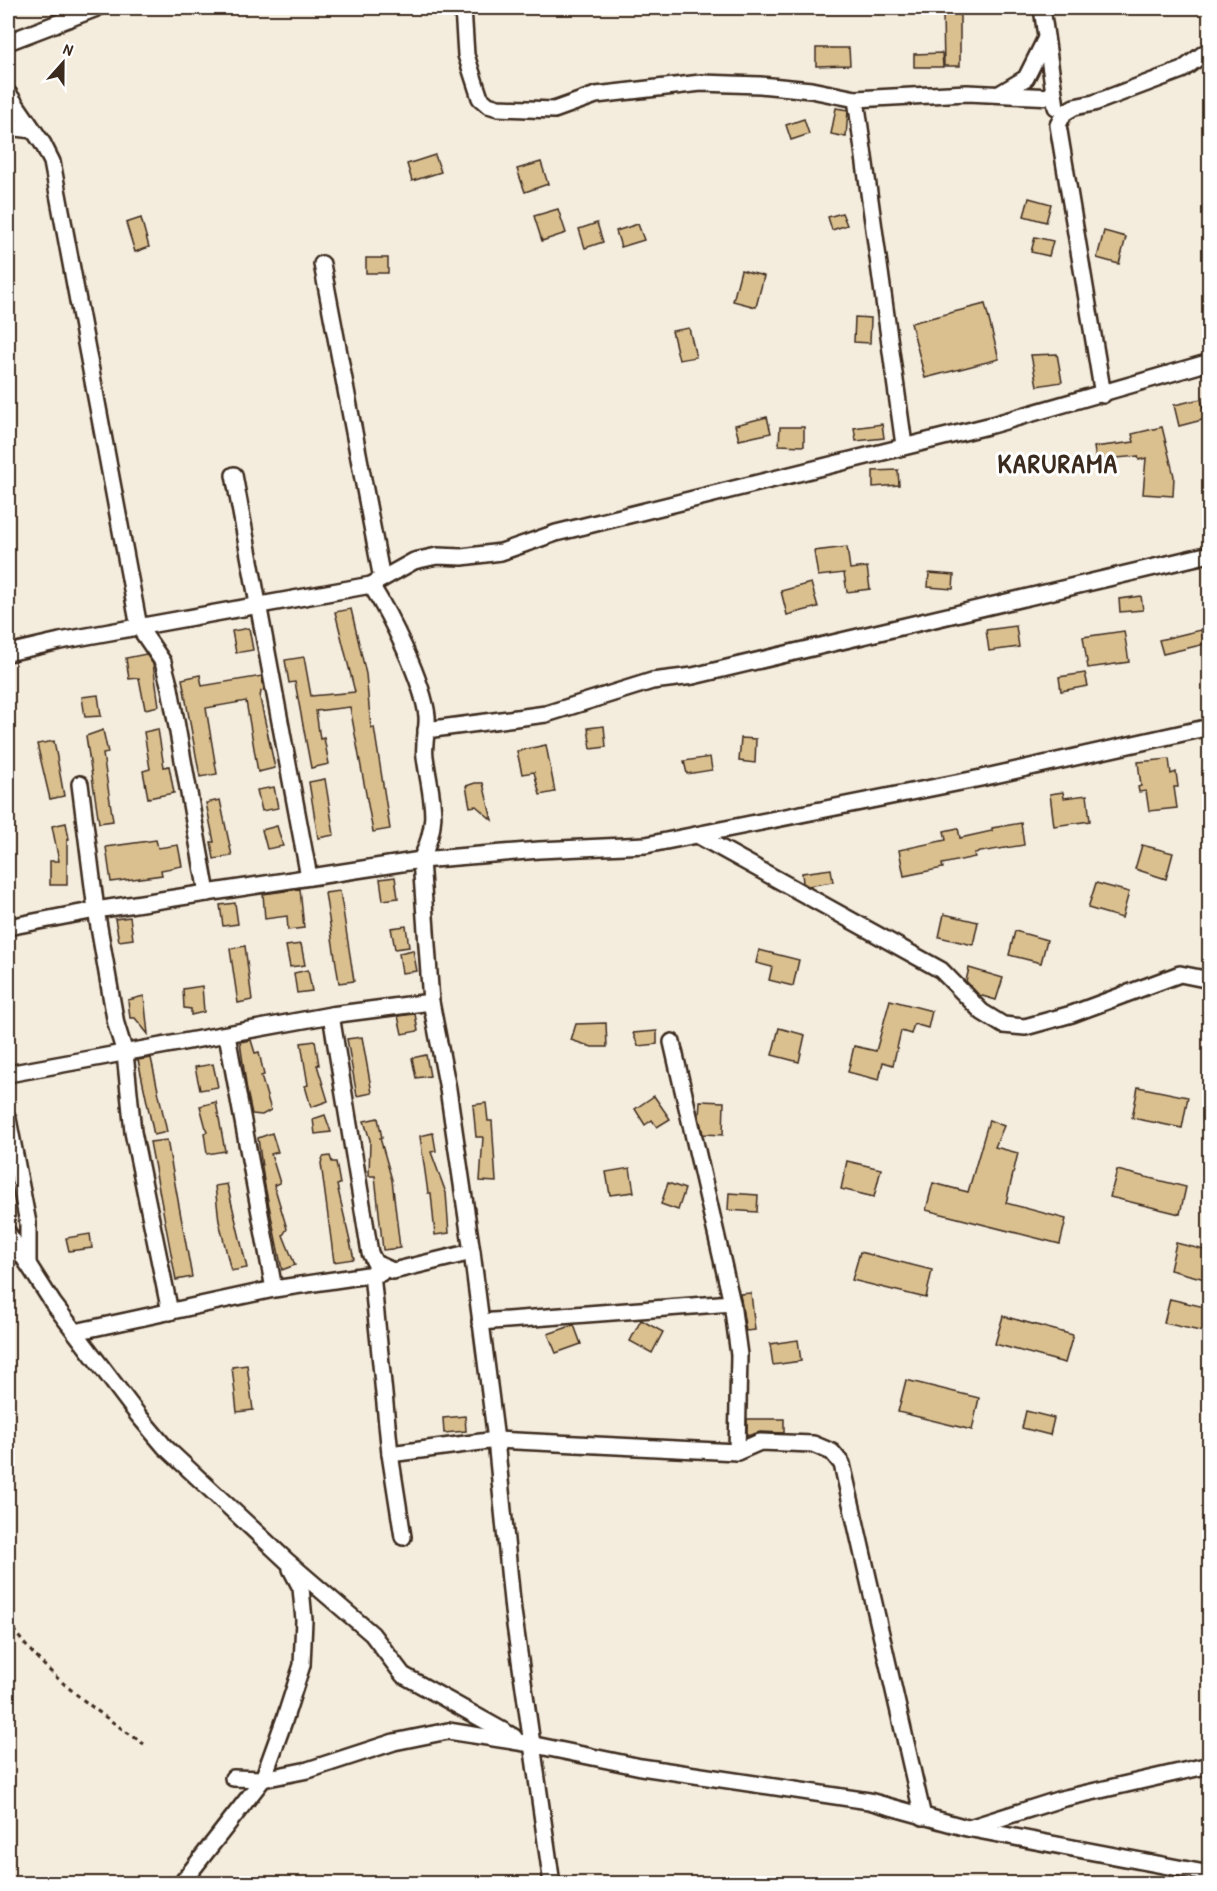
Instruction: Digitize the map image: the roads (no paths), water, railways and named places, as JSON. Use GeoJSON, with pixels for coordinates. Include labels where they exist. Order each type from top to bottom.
{"type":"FeatureCollection","features":[{"type":"Feature","properties":{"kind":"street"},"geometry":{"type":"LineString","coordinates":[[8,42],[97,8]]}},
{"type":"Feature","properties":{"kind":"street"},"geometry":{"type":"LineString","coordinates":[[463,8],[466,55],[480,98],[488,105],[498,108],[554,110],[596,95],[701,83],[811,90],[856,99],[1001,93],[1054,97]]}},
{"type":"Feature","properties":{"kind":"street"},"geometry":{"type":"LineString","coordinates":[[1042,8],[1058,125],[1103,395]]}},
{"type":"Feature","properties":{"kind":"street"},"geometry":{"type":"LineString","coordinates":[[1001,93],[1026,78],[1046,38]]}},
{"type":"Feature","properties":{"kind":"street"},"geometry":{"type":"LineString","coordinates":[[1058,125],[1064,113],[1074,107],[1182,70],[1209,49]]}},
{"type":"Feature","properties":{"kind":"street"},"geometry":{"type":"LineString","coordinates":[[8,93],[52,162],[139,627],[163,662],[170,688],[207,893]]}},
{"type":"Feature","properties":{"kind":"street"},"geometry":{"type":"LineString","coordinates":[[856,99],[904,445]]}},
{"type":"Feature","properties":{"kind":"street"},"geometry":{"type":"LineString","coordinates":[[8,127],[33,130]]}},
{"type":"Feature","properties":{"kind":"street"},"geometry":{"type":"LineString","coordinates":[[322,264],[376,582],[410,663],[427,715],[424,755],[434,819],[430,840],[421,860],[431,1002],[446,1079],[472,1252],[496,1440],[529,1744],[552,1884]]}},
{"type":"Feature","properties":{"kind":"street"},"geometry":{"type":"LineString","coordinates":[[8,653],[139,627],[258,607],[376,582],[414,561],[437,556],[501,552],[556,532],[701,498],[1103,395],[1209,362]]}},
{"type":"Feature","properties":{"kind":"street"},"geometry":{"type":"LineString","coordinates":[[234,475],[309,877]]}},
{"type":"Feature","properties":{"kind":"street"},"geometry":{"type":"LineString","coordinates":[[426,730],[546,714],[651,681],[693,676],[1209,554]]}},
{"type":"Feature","properties":{"kind":"street"},"geometry":{"type":"LineString","coordinates":[[8,927],[96,910],[421,860],[539,850],[646,845],[981,778],[1209,727]]}},
{"type":"Feature","properties":{"kind":"street"},"geometry":{"type":"LineString","coordinates":[[80,784],[96,910],[116,1024],[125,1053],[133,1132],[170,1312]]}},
{"type":"Feature","properties":{"kind":"street"},"geometry":{"type":"LineString","coordinates":[[697,835],[941,970],[982,1012],[1003,1025],[1025,1027],[1072,1014],[1180,974],[1209,980]]}},
{"type":"Feature","properties":{"kind":"street"},"geometry":{"type":"LineString","coordinates":[[8,1074],[331,1014],[431,1002]]}},
{"type":"Feature","properties":{"kind":"street"},"geometry":{"type":"LineString","coordinates":[[331,1014],[370,1254],[375,1263],[393,1271]]}},
{"type":"Feature","properties":{"kind":"street"},"geometry":{"type":"LineString","coordinates":[[227,1035],[274,1289]]}},
{"type":"Feature","properties":{"kind":"street"},"geometry":{"type":"LineString","coordinates":[[672,1042],[732,1303],[739,1355],[737,1452]]}},
{"type":"Feature","properties":{"kind":"street"},"geometry":{"type":"LineString","coordinates":[[8,1119],[28,1223],[28,1265]]}},
{"type":"Feature","properties":{"kind":"street"},"geometry":{"type":"LineString","coordinates":[[8,1233],[75,1332],[138,1416],[165,1447],[287,1561],[372,1634],[403,1675],[529,1744]]}},
{"type":"Feature","properties":{"kind":"street"},"geometry":{"type":"LineString","coordinates":[[75,1332],[274,1289],[393,1271],[472,1252]]}},
{"type":"Feature","properties":{"kind":"street"},"geometry":{"type":"LineString","coordinates":[[372,1274],[390,1454],[403,1537]]}},
{"type":"Feature","properties":{"kind":"street"},"geometry":{"type":"LineString","coordinates":[[480,1322],[732,1303]]}},
{"type":"Feature","properties":{"kind":"street"},"geometry":{"type":"LineString","coordinates":[[390,1454],[496,1440],[737,1452],[760,1442],[813,1444],[832,1452],[842,1464],[923,1817]]}},
{"type":"Feature","properties":{"kind":"street"},"geometry":{"type":"LineString","coordinates":[[181,1884],[263,1779],[302,1665],[304,1620],[301,1588],[287,1561]]}},
{"type":"Feature","properties":{"kind":"street"},"geometry":{"type":"LineString","coordinates":[[233,1778],[263,1779],[308,1770],[394,1742],[448,1731],[529,1744],[640,1767],[869,1801],[967,1828],[1209,1874]]}},
{"type":"Feature","properties":{"kind":"street"},"geometry":{"type":"LineString","coordinates":[[967,1828],[1061,1799],[1209,1765]]}},
{"type":"Feature","properties":{"kind":"district","name":"KARURAMA"},"geometry":{"type":"Point","coordinates":[1058,463]}}]}
